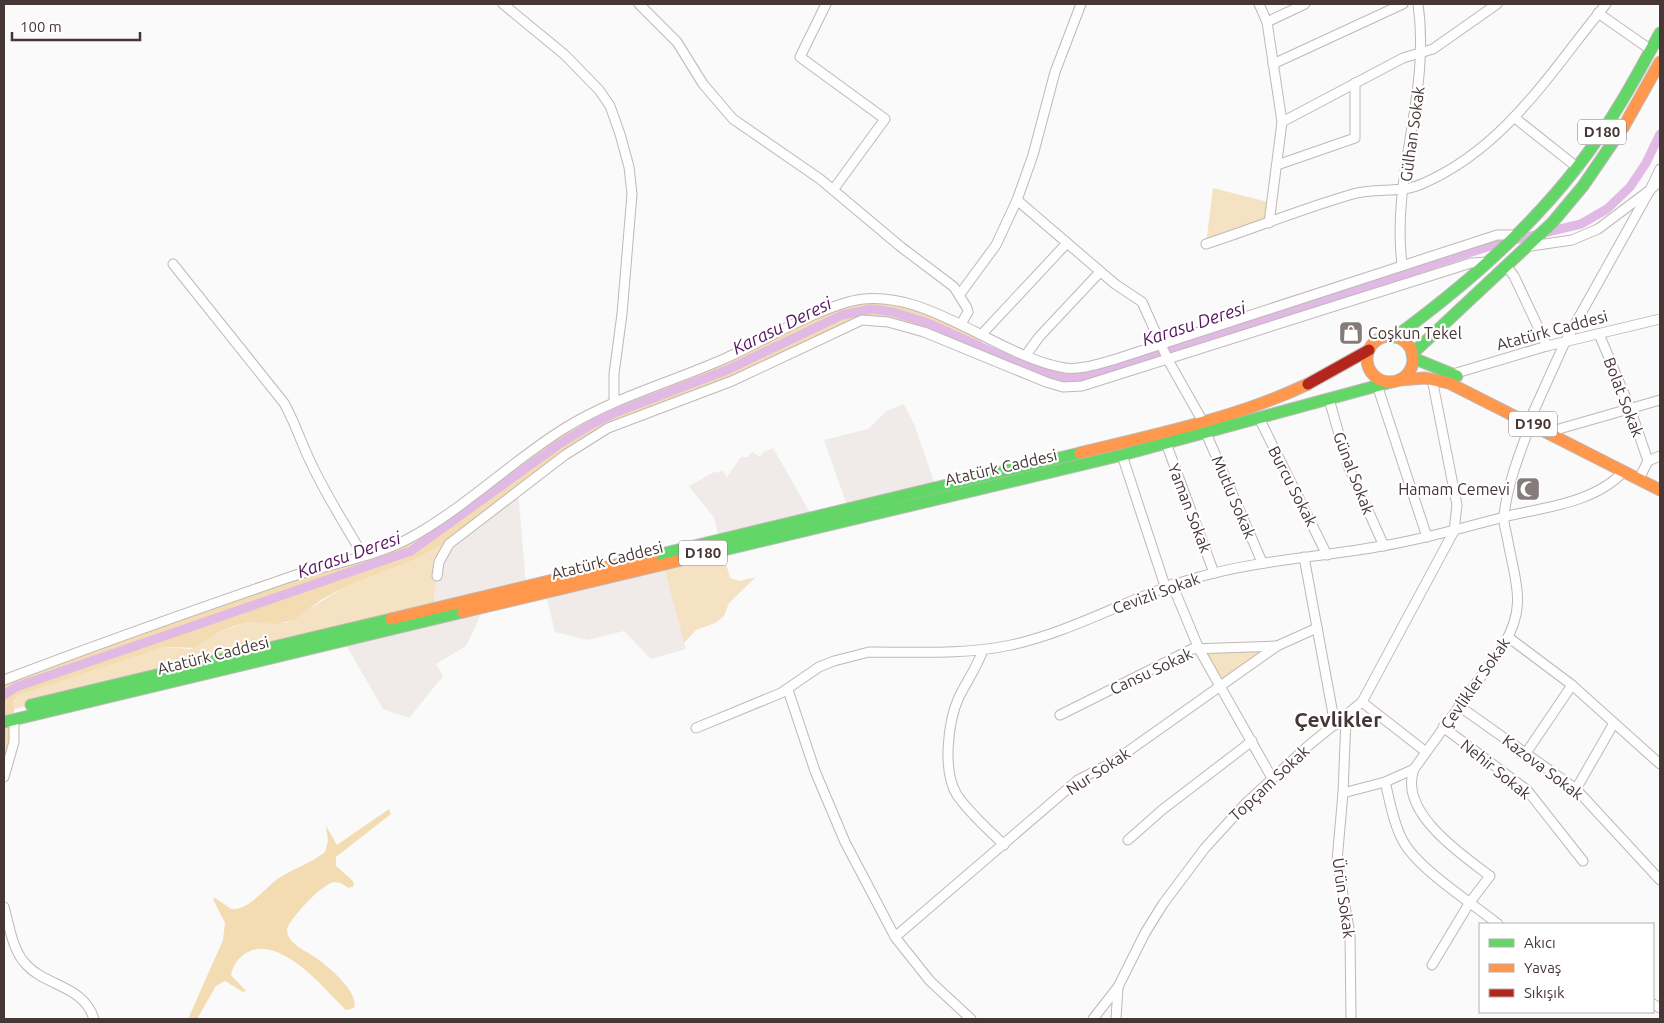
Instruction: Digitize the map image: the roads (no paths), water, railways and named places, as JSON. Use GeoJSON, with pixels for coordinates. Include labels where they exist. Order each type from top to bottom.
{"type":"FeatureCollection","features":[{"type":"Feature","properties":{"kind":"highway","name":"D180"},"geometry":{"type":"LineString","coordinates":[[1395,337],[1441,305],[1495,259],[1532,223],[1578,168],[1623,102],[1660,32]]}},
{"type":"Feature","properties":{"kind":"highway","name":"D180"},"geometry":{"type":"LineString","coordinates":[[1412,356],[1552,223],[1589,177],[1617,137],[1634,111],[1660,62]]}},
{"type":"Feature","properties":{"kind":"highway","name":"Atatürk Caddesi"},"geometry":{"type":"LineString","coordinates":[[9,715],[1122,455],[1166,443],[1291,394],[1332,373],[1369,350],[1379,339],[1395,337]]}},
{"type":"Feature","properties":{"kind":"highway"},"geometry":{"type":"LineString","coordinates":[[1369,350],[1368,364],[1372,372],[1382,380],[1395,381],[1409,371],[1412,356],[1405,342],[1395,337]]}},
{"type":"Feature","properties":{"kind":"highway","name":"D190"},"geometry":{"type":"LineString","coordinates":[[1412,356],[1453,374],[1624,471],[1660,481]]}},
{"type":"Feature","properties":{"kind":"highway","name":"D190"},"geometry":{"type":"LineString","coordinates":[[1395,381],[1432,379],[1449,383],[1559,429],[1641,476],[1660,490]]}},
{"type":"Feature","properties":{"kind":"highway","name":"Atatürk Caddesi"},"geometry":{"type":"LineString","coordinates":[[9,715],[766,527],[1119,444],[1259,418],[1395,381]]}},
{"type":"Feature","properties":{"kind":"street"},"geometry":{"type":"LineString","coordinates":[[503,4],[565,55],[599,90],[610,106],[620,134],[629,167],[632,194],[622,314],[614,374],[614,402]]}},
{"type":"Feature","properties":{"kind":"street"},"geometry":{"type":"LineString","coordinates":[[639,4],[677,42],[703,84],[733,119],[833,190],[960,294],[968,312],[961,324]]}},
{"type":"Feature","properties":{"kind":"street"},"geometry":{"type":"LineString","coordinates":[[826,4],[800,57],[885,119],[833,190]]}},
{"type":"Feature","properties":{"kind":"street"},"geometry":{"type":"LineString","coordinates":[[960,294],[996,245],[1017,200],[1033,155],[1055,72],[1081,4]]}},
{"type":"Feature","properties":{"kind":"street"},"geometry":{"type":"LineString","coordinates":[[1259,4],[1267,22],[1282,122],[1268,223]]}},
{"type":"Feature","properties":{"kind":"street"},"geometry":{"type":"LineString","coordinates":[[1267,22],[1305,4]]}},
{"type":"Feature","properties":{"kind":"street"},"geometry":{"type":"LineString","coordinates":[[1273,64],[1402,4]]}},
{"type":"Feature","properties":{"kind":"street","name":"Gülhan Sokak"},"geometry":{"type":"LineString","coordinates":[[1402,264],[1400,226],[1403,190],[1422,53],[1418,4]]}},
{"type":"Feature","properties":{"kind":"street"},"geometry":{"type":"LineString","coordinates":[[1282,122],[1403,58],[1422,53],[1441,44],[1497,4]]}},
{"type":"Feature","properties":{"kind":"street"},"geometry":{"type":"LineString","coordinates":[[1206,244],[1355,193],[1414,188],[1443,174],[1481,147],[1515,118],[1549,78],[1606,4]]}},
{"type":"Feature","properties":{"kind":"street"},"geometry":{"type":"LineString","coordinates":[[1598,13],[1651,50]]}},
{"type":"Feature","properties":{"kind":"street"},"geometry":{"type":"LineString","coordinates":[[1277,165],[1355,138],[1356,83]]}},
{"type":"Feature","properties":{"kind":"street"},"geometry":{"type":"LineString","coordinates":[[1515,118],[1578,168]]}},
{"type":"Feature","properties":{"kind":"street","name":"Çevlikler Sokak"},"geometry":{"type":"LineString","coordinates":[[1414,770],[1508,637],[1517,617],[1518,604],[1504,517],[1509,490],[1532,419],[1565,342],[1660,169]]}},
{"type":"Feature","properties":{"kind":"street"},"geometry":{"type":"LineString","coordinates":[[1528,247],[1572,240],[1592,232],[1611,221],[1660,181]]}},
{"type":"Feature","properties":{"kind":"street","name":"Mutlu Sokak"},"geometry":{"type":"LineString","coordinates":[[1017,200],[1100,272],[1142,302],[1168,360],[1204,427],[1262,562]]}},
{"type":"Feature","properties":{"kind":"street"},"geometry":{"type":"LineString","coordinates":[[4,680],[291,577],[402,542],[415,535],[564,428],[614,402],[724,359],[849,302],[871,299],[895,300],[961,324],[1026,355],[1066,368],[1082,368],[1402,264],[1498,235],[1521,235]]}},
{"type":"Feature","properties":{"kind":"street"},"geometry":{"type":"LineString","coordinates":[[982,334],[1067,243]]}},
{"type":"Feature","properties":{"kind":"street"},"geometry":{"type":"LineString","coordinates":[[437,576],[441,556],[449,544],[584,443],[620,422],[732,381],[855,322],[872,320],[898,324],[924,332],[1028,377],[1063,387],[1096,383],[1453,268],[1495,259]]}},
{"type":"Feature","properties":{"kind":"street"},"geometry":{"type":"LineString","coordinates":[[173,264],[284,403],[294,420],[304,451],[318,479],[363,555]]}},
{"type":"Feature","properties":{"kind":"street"},"geometry":{"type":"LineString","coordinates":[[1510,264],[1547,346]]}},
{"type":"Feature","properties":{"kind":"street"},"geometry":{"type":"LineString","coordinates":[[1026,355],[1039,337],[1100,272]]}},
{"type":"Feature","properties":{"kind":"street","name":"Atatürk Caddesi"},"geometry":{"type":"LineString","coordinates":[[1453,374],[1547,346],[1660,320]]}},
{"type":"Feature","properties":{"kind":"street","name":"Bolat Sokak"},"geometry":{"type":"LineString","coordinates":[[1599,334],[1630,408],[1648,461]]}},
{"type":"Feature","properties":{"kind":"street"},"geometry":{"type":"LineString","coordinates":[[1432,379],[1457,505],[1454,531]]}},
{"type":"Feature","properties":{"kind":"street"},"geometry":{"type":"LineString","coordinates":[[1377,386],[1427,537]]}},
{"type":"Feature","properties":{"kind":"street","name":"Günal Sokak"},"geometry":{"type":"LineString","coordinates":[[1329,399],[1348,466],[1384,546]]}},
{"type":"Feature","properties":{"kind":"street"},"geometry":{"type":"LineString","coordinates":[[1559,429],[1660,400]]}},
{"type":"Feature","properties":{"kind":"street","name":"Burcu Sokak"},"geometry":{"type":"LineString","coordinates":[[1259,418],[1327,555]]}},
{"type":"Feature","properties":{"kind":"street","name":"Yaman Sokak"},"geometry":{"type":"LineString","coordinates":[[1166,443],[1214,572]]}},
{"type":"Feature","properties":{"kind":"street"},"geometry":{"type":"LineString","coordinates":[[1122,455],[1169,585],[1199,649],[1222,685],[1272,778]]}},
{"type":"Feature","properties":{"kind":"street"},"geometry":{"type":"LineString","coordinates":[[1641,476],[1648,461],[1660,456]]}},
{"type":"Feature","properties":{"kind":"street","name":"Cevizli Sokak"},"geometry":{"type":"LineString","coordinates":[[696,728],[788,690],[819,667],[834,661],[869,652],[983,650],[1010,645],[1043,636],[1169,585],[1214,572],[1262,562],[1327,555],[1384,546],[1454,531],[1583,496],[1616,480],[1624,471]]}},
{"type":"Feature","properties":{"kind":"street","name":"Topçam Sokak"},"geometry":{"type":"LineString","coordinates":[[1116,1019],[1118,987],[1145,933],[1163,904],[1224,827],[1272,778],[1346,718],[1362,702],[1454,531]]}},
{"type":"Feature","properties":{"kind":"street"},"geometry":{"type":"LineString","coordinates":[[1304,557],[1335,725]]}},
{"type":"Feature","properties":{"kind":"street","name":"Nur Sokak"},"geometry":{"type":"LineString","coordinates":[[896,938],[1078,780],[1113,762],[1277,646],[1317,628]]}},
{"type":"Feature","properties":{"kind":"street"},"geometry":{"type":"LineString","coordinates":[[1508,637],[1572,685],[1660,764]]}},
{"type":"Feature","properties":{"kind":"street","name":"Cansu Sokak"},"geometry":{"type":"LineString","coordinates":[[1060,715],[1192,649],[1277,646]]}},
{"type":"Feature","properties":{"kind":"street"},"geometry":{"type":"LineString","coordinates":[[983,650],[978,665],[959,697],[951,719],[950,773],[954,789],[962,802],[1004,845]]}},
{"type":"Feature","properties":{"kind":"street"},"geometry":{"type":"LineString","coordinates":[[1526,753],[1572,685]]}},
{"type":"Feature","properties":{"kind":"street"},"geometry":{"type":"LineString","coordinates":[[788,690],[815,771],[845,842],[896,938],[930,981],[971,1019]]}},
{"type":"Feature","properties":{"kind":"street"},"geometry":{"type":"LineString","coordinates":[[1362,702],[1426,752]]}},
{"type":"Feature","properties":{"kind":"street","name":"Kazova Sokak"},"geometry":{"type":"LineString","coordinates":[[1459,706],[1576,789],[1660,880]]}},
{"type":"Feature","properties":{"kind":"street"},"geometry":{"type":"LineString","coordinates":[[4,777],[14,742],[9,715]]}},
{"type":"Feature","properties":{"kind":"street","name":"Ürün Sokak"},"geometry":{"type":"LineString","coordinates":[[1346,718],[1343,793],[1337,861],[1350,934],[1351,1019]]}},
{"type":"Feature","properties":{"kind":"street"},"geometry":{"type":"LineString","coordinates":[[1576,789],[1614,723]]}},
{"type":"Feature","properties":{"kind":"street","name":"Nehir Sokak"},"geometry":{"type":"LineString","coordinates":[[1443,727],[1527,790],[1583,861]]}},
{"type":"Feature","properties":{"kind":"street"},"geometry":{"type":"LineString","coordinates":[[1128,840],[1162,810],[1252,741]]}},
{"type":"Feature","properties":{"kind":"street"},"geometry":{"type":"LineString","coordinates":[[1343,793],[1385,782],[1414,770]]}},
{"type":"Feature","properties":{"kind":"street"},"geometry":{"type":"LineString","coordinates":[[1414,770],[1410,780],[1412,790],[1430,824],[1446,842],[1490,876],[1470,902],[1432,965]]}},
{"type":"Feature","properties":{"kind":"street"},"geometry":{"type":"LineString","coordinates":[[1385,782],[1398,829],[1408,849],[1424,865],[1497,923]]}},
{"type":"Feature","properties":{"kind":"street"},"geometry":{"type":"LineString","coordinates":[[4,907],[18,951],[25,963],[78,994],[94,1019]]}},
{"type":"Feature","properties":{"kind":"street"},"geometry":{"type":"LineString","coordinates":[[1093,1019],[1118,987]]}},
{"type":"Feature","properties":{"kind":"waterway","name":"Karasu Deresi"},"geometry":{"type":"LineString","coordinates":[[4,695],[16,687],[411,551],[558,445],[592,424],[617,412],[727,370],[842,315],[872,309],[893,312],[928,323],[1019,364],[1065,378],[1082,377],[1116,368],[1493,245],[1581,224],[1607,209],[1630,187],[1646,163],[1660,134]]}},
{"type":"Feature","properties":{"kind":"place","name":"Coşkun Tekel"},"geometry":{"type":"Point","coordinates":[1351,333]}},
{"type":"Feature","properties":{"kind":"place","name":"Hamam Cemevi"},"geometry":{"type":"Point","coordinates":[1528,489]}},
{"type":"Feature","properties":{"kind":"district","name":"Çevlikler"},"geometry":{"type":"Point","coordinates":[1338,720]}}]}
